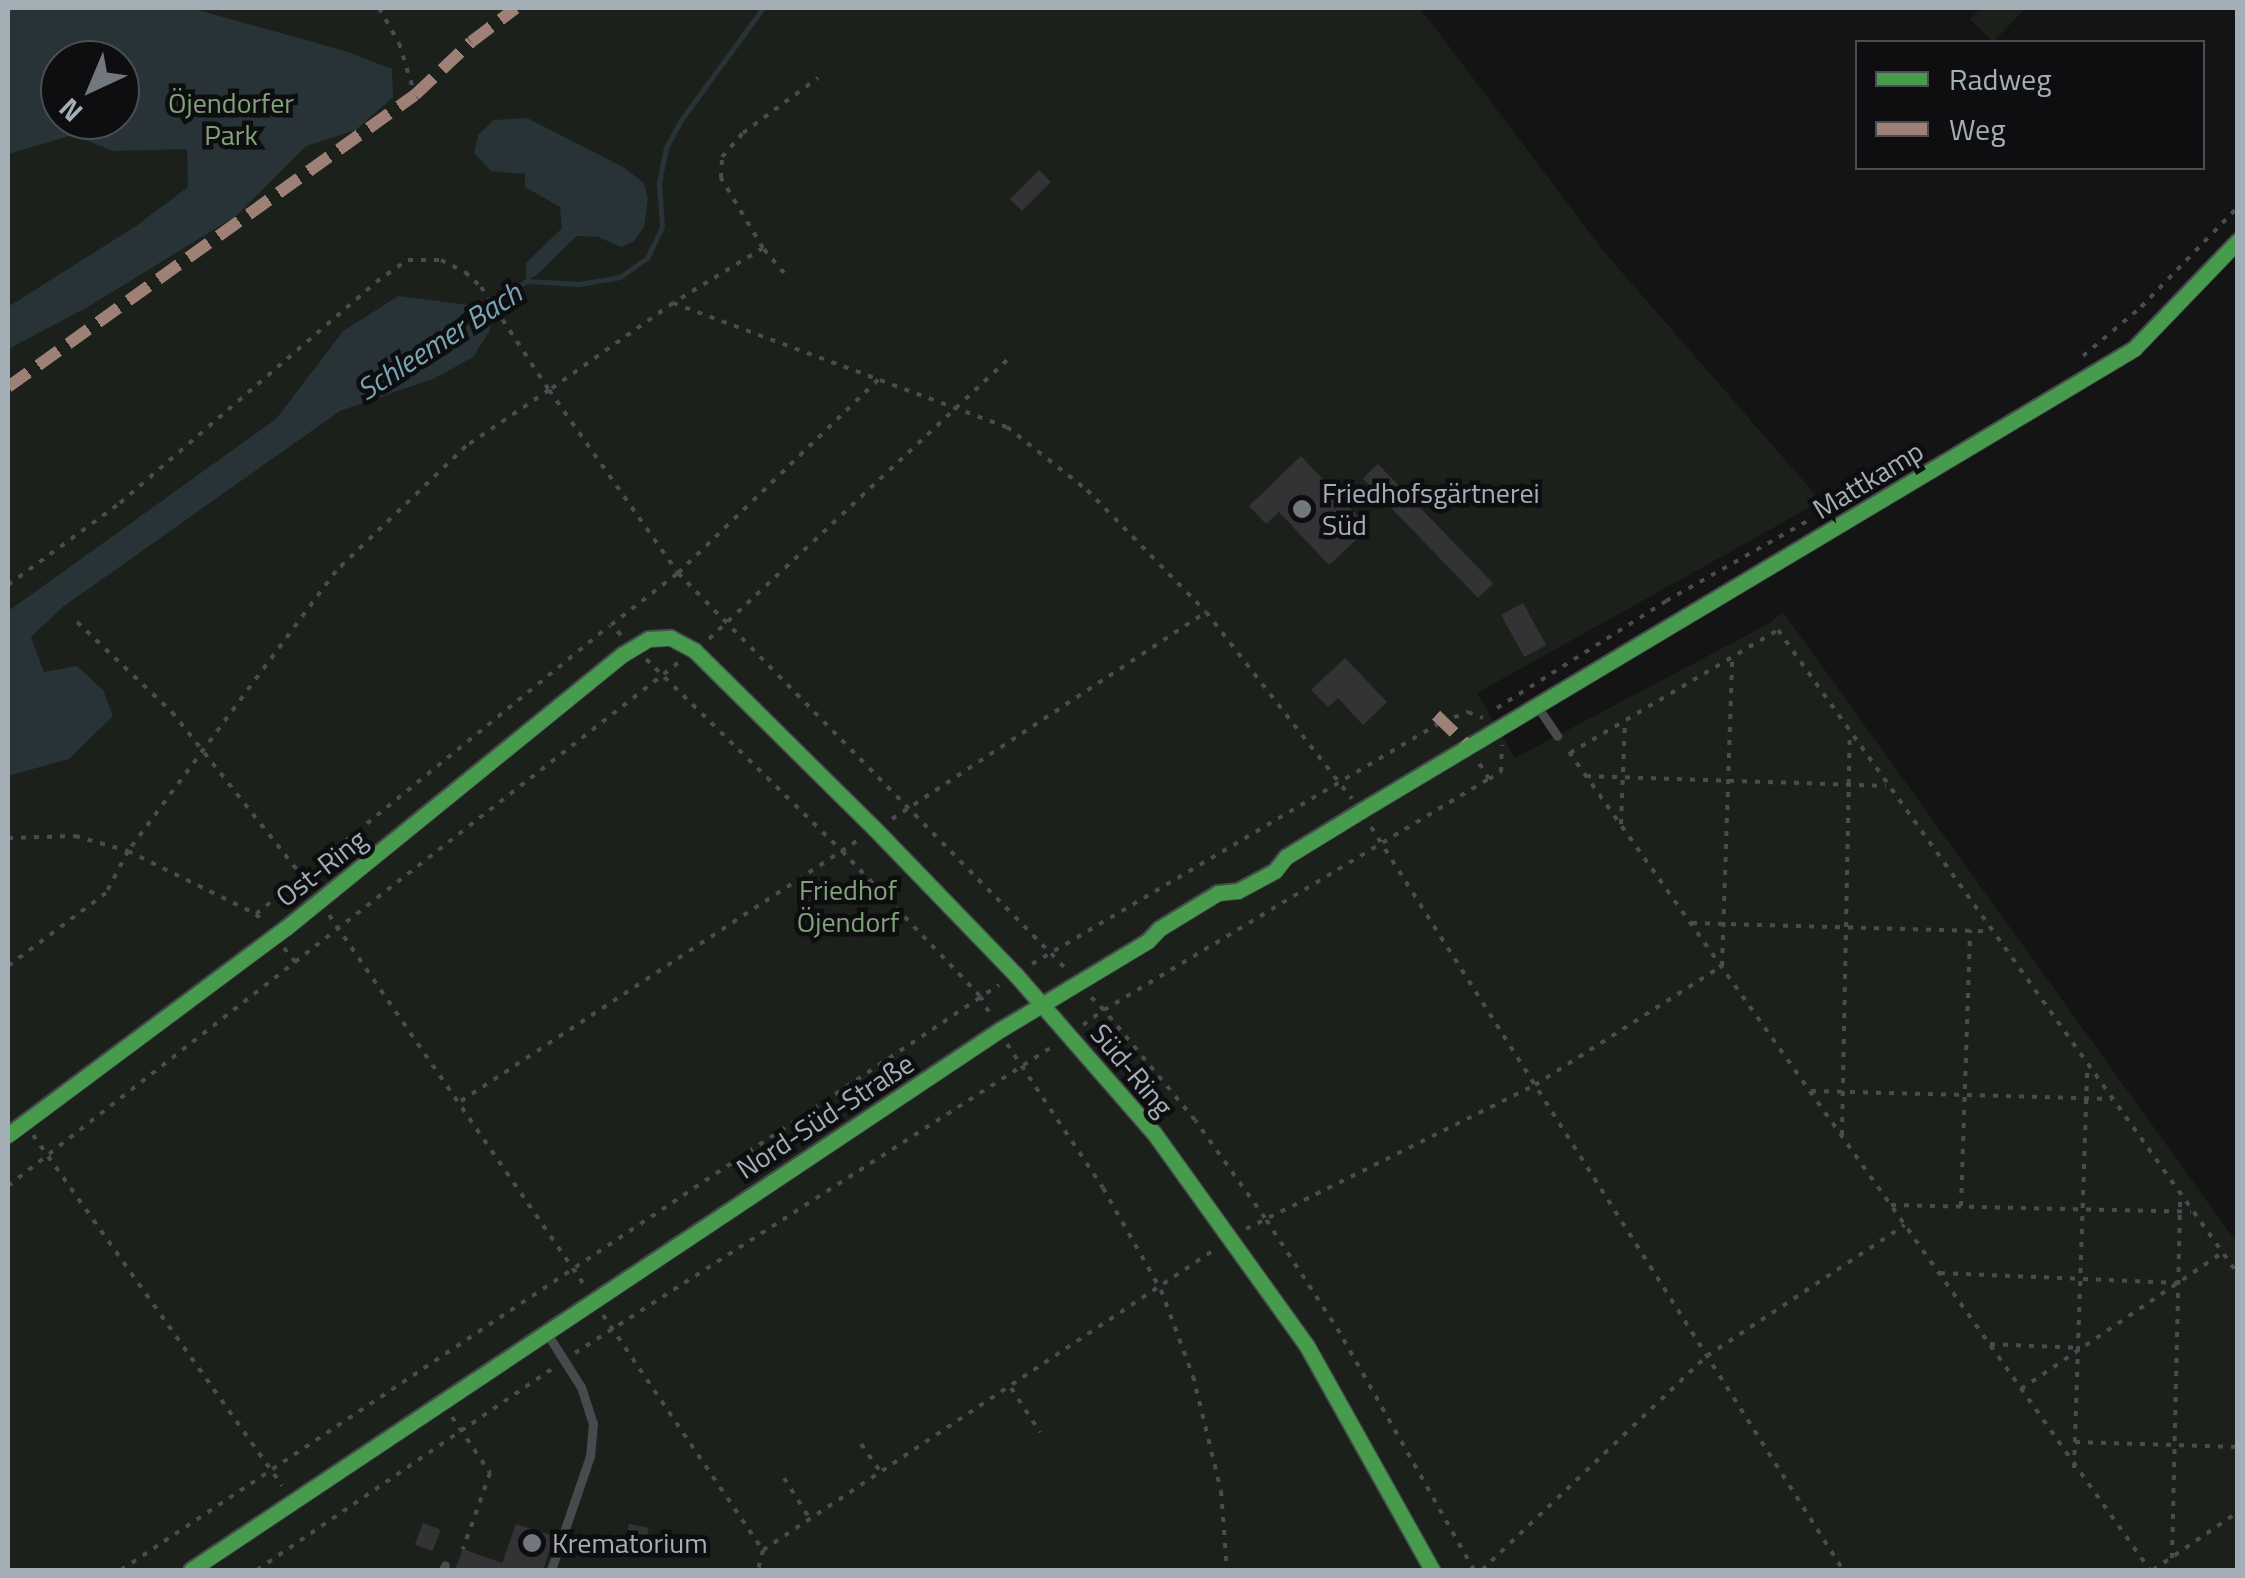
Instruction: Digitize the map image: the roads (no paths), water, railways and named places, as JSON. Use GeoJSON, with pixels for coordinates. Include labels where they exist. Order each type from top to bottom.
{"type":"FeatureCollection","features":[{"type":"Feature","properties":{"kind":"street","name":"Mattkamp"},"geometry":{"type":"LineString","coordinates":[[1493,721],[1538,706],[2134,349],[2238,241]]}},
{"type":"Feature","properties":{"kind":"street","name":"Ost-Ring"},"geometry":{"type":"LineString","coordinates":[[8,1135],[274,937],[633,647],[660,637]]}},
{"type":"Feature","properties":{"kind":"street","name":"Süd-Ring"},"geometry":{"type":"LineString","coordinates":[[660,637],[695,651],[875,829],[1016,975],[1154,1133],[1307,1346],[1432,1570]]}},
{"type":"Feature","properties":{"kind":"street","name":"Nord-Süd-Straße"},"geometry":{"type":"LineString","coordinates":[[191,1570],[1000,1030],[1079,985],[1218,893],[1238,892],[1274,871],[1286,857],[1469,747],[1493,721]]}},
{"type":"Feature","properties":{"kind":"lane"},"geometry":{"type":"LineString","coordinates":[[1538,706],[1557,736]]}},
{"type":"Feature","properties":{"kind":"lane"},"geometry":{"type":"LineString","coordinates":[[546,1332],[582,1387],[593,1423],[590,1456],[551,1570]]}},
{"type":"Feature","properties":{"kind":"water"},"geometry":{"type":"Polygon","coordinates":[[[8,8],[191,8],[345,51],[392,69],[393,97],[356,130],[306,146],[236,216],[86,308],[8,349],[8,307],[136,226],[188,187],[187,149],[113,151],[86,140],[140,140],[140,40],[40,40],[40,140],[56,140],[8,154],[8,8]]]}},
{"type":"Feature","properties":{"kind":"water"},"geometry":{"type":"Polygon","coordinates":[[[527,118],[623,167],[644,183],[648,199],[644,227],[634,241],[621,247],[598,237],[577,236],[526,281],[526,263],[562,228],[560,207],[525,187],[525,174],[491,171],[474,153],[478,135],[494,120],[527,118]]]}},
{"type":"Feature","properties":{"kind":"water"},"geometry":{"type":"Polygon","coordinates":[[[398,296],[486,307],[490,330],[473,357],[433,379],[340,411],[63,607],[31,637],[44,672],[77,666],[103,690],[113,716],[69,759],[8,776],[8,611],[276,419],[343,331],[398,296]]]}},
{"type":"Feature","properties":{"kind":"waterway","name":"Schleemer Bach"},"geometry":{"type":"LineString","coordinates":[[482,315],[526,281],[579,284],[620,277],[647,258],[662,227],[659,183],[666,148],[681,120],[763,8]]}},
{"type":"Feature","properties":{"kind":"place","name":"Friedhofsgärtnerei Süd"},"geometry":{"type":"Point","coordinates":[1302,509]}},
{"type":"Feature","properties":{"kind":"place","name":"Krematorium"},"geometry":{"type":"Point","coordinates":[532,1543]}},
{"type":"Feature","properties":{"kind":"park label","name":"Öjendorfer Park"},"geometry":{"type":"Point","coordinates":[231,119]}},
{"type":"Feature","properties":{"kind":"park label","name":"Friedhof Öjendorf"},"geometry":{"type":"Point","coordinates":[848,906]}}]}
